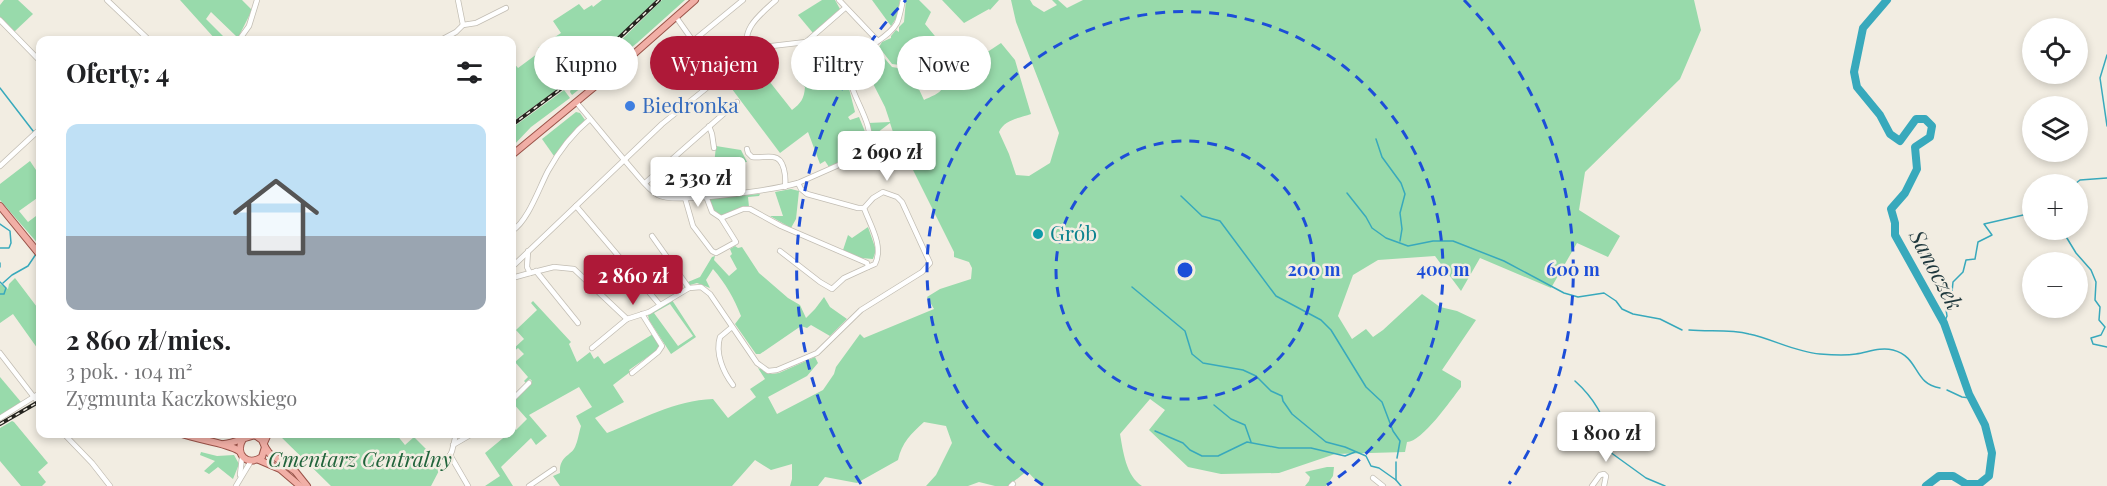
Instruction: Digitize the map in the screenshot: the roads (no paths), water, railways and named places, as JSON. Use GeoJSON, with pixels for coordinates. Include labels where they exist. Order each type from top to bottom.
{"type":"FeatureCollection","features":[{"type":"Feature","properties":{"kind":"main road"},"geometry":{"type":"LineString","coordinates":[[516,152],[695,0]]}},
{"type":"Feature","properties":{"kind":"main road"},"geometry":{"type":"LineString","coordinates":[[0,206],[36,249]]}},
{"type":"Feature","properties":{"kind":"main road"},"geometry":{"type":"LineString","coordinates":[[197,438],[220,444],[250,461],[259,460],[279,469],[300,486]]}},
{"type":"Feature","properties":{"kind":"main road"},"geometry":{"type":"LineString","coordinates":[[260,438],[269,453],[295,471],[307,486]]}},
{"type":"Feature","properties":{"kind":"main road"},"geometry":{"type":"LineString","coordinates":[[259,460],[264,454],[267,438]]}},
{"type":"Feature","properties":{"kind":"main road"},"geometry":{"type":"LineString","coordinates":[[220,444],[234,443],[243,439]]}},
{"type":"Feature","properties":{"kind":"main road"},"geometry":{"type":"LineString","coordinates":[[241,454],[239,445],[243,439]]}},
{"type":"Feature","properties":{"kind":"street"},"geometry":{"type":"LineString","coordinates":[[107,0],[145,36]]}},
{"type":"Feature","properties":{"kind":"street"},"geometry":{"type":"LineString","coordinates":[[242,36],[249,26],[257,0]]}},
{"type":"Feature","properties":{"kind":"street"},"geometry":{"type":"LineString","coordinates":[[458,0],[463,25]]}},
{"type":"Feature","properties":{"kind":"street"},"geometry":{"type":"LineString","coordinates":[[699,36],[743,0]]}},
{"type":"Feature","properties":{"kind":"street"},"geometry":{"type":"LineString","coordinates":[[747,36],[750,25],[776,0]]}},
{"type":"Feature","properties":{"kind":"street"},"geometry":{"type":"LineString","coordinates":[[839,0],[873,36]]}},
{"type":"Feature","properties":{"kind":"street"},"geometry":{"type":"LineString","coordinates":[[882,36],[894,27],[900,15],[903,0]]}},
{"type":"Feature","properties":{"kind":"street"},"geometry":{"type":"LineString","coordinates":[[448,36],[463,25],[476,23],[506,8]]}},
{"type":"Feature","properties":{"kind":"street"},"geometry":{"type":"LineString","coordinates":[[779,45],[806,42],[845,8]]}},
{"type":"Feature","properties":{"kind":"street"},"geometry":{"type":"LineString","coordinates":[[676,17],[689,36]]}},
{"type":"Feature","properties":{"kind":"street"},"geometry":{"type":"LineString","coordinates":[[0,20],[36,57]]}},
{"type":"Feature","properties":{"kind":"street"},"geometry":{"type":"LineString","coordinates":[[516,263],[669,118],[704,90]]}},
{"type":"Feature","properties":{"kind":"street"},"geometry":{"type":"LineString","coordinates":[[576,102],[645,183],[660,197],[666,199],[785,187],[850,160],[866,148],[870,140],[870,133],[853,90]]}},
{"type":"Feature","properties":{"kind":"street"},"geometry":{"type":"LineString","coordinates":[[645,183],[737,102]]}},
{"type":"Feature","properties":{"kind":"street"},"geometry":{"type":"LineString","coordinates":[[516,228],[562,149],[575,132],[590,119]]}},
{"type":"Feature","properties":{"kind":"street"},"geometry":{"type":"LineString","coordinates":[[709,126],[714,148]]}},
{"type":"Feature","properties":{"kind":"street"},"geometry":{"type":"LineString","coordinates":[[0,166],[36,133]]}},
{"type":"Feature","properties":{"kind":"street"},"geometry":{"type":"LineString","coordinates":[[747,149],[752,158],[772,156],[780,160],[785,173],[785,187]]}},
{"type":"Feature","properties":{"kind":"street"},"geometry":{"type":"LineString","coordinates":[[592,348],[627,319],[660,305],[689,288],[702,286],[757,363],[768,371],[777,370],[817,353],[861,310],[922,272],[930,263],[902,202],[897,197],[883,192],[873,198],[864,208],[858,208],[807,194],[798,183]]}},
{"type":"Feature","properties":{"kind":"street"},"geometry":{"type":"LineString","coordinates":[[685,198],[693,226],[714,253],[736,242],[721,218],[712,212],[706,196]]}},
{"type":"Feature","properties":{"kind":"street"},"geometry":{"type":"LineString","coordinates":[[576,206],[660,305]]}},
{"type":"Feature","properties":{"kind":"street"},"geometry":{"type":"LineString","coordinates":[[780,251],[832,289],[844,278],[875,264],[878,252],[877,242],[864,208]]}},
{"type":"Feature","properties":{"kind":"street"},"geometry":{"type":"LineString","coordinates":[[721,218],[743,209],[753,210],[781,226],[867,263],[868,267]]}},
{"type":"Feature","properties":{"kind":"street"},"geometry":{"type":"LineString","coordinates":[[652,236],[689,288]]}},
{"type":"Feature","properties":{"kind":"street"},"geometry":{"type":"LineString","coordinates":[[528,251],[527,267],[530,273]]}},
{"type":"Feature","properties":{"kind":"street"},"geometry":{"type":"LineString","coordinates":[[516,277],[561,267],[574,269],[627,319]]}},
{"type":"Feature","properties":{"kind":"street"},"geometry":{"type":"LineString","coordinates":[[536,271],[578,323]]}},
{"type":"Feature","properties":{"kind":"street"},"geometry":{"type":"LineString","coordinates":[[632,374],[662,346],[642,314]]}},
{"type":"Feature","properties":{"kind":"street"},"geometry":{"type":"LineString","coordinates":[[732,327],[720,337],[719,346],[722,365],[733,385]]}},
{"type":"Feature","properties":{"kind":"street"},"geometry":{"type":"LineString","coordinates":[[0,353],[36,399]]}},
{"type":"Feature","properties":{"kind":"street"},"geometry":{"type":"LineString","coordinates":[[516,396],[529,383]]}},
{"type":"Feature","properties":{"kind":"street"},"geometry":{"type":"LineString","coordinates":[[0,418],[34,396]]}},
{"type":"Feature","properties":{"kind":"street"},"geometry":{"type":"LineString","coordinates":[[68,438],[110,486]]}},
{"type":"Feature","properties":{"kind":"street"},"geometry":{"type":"LineString","coordinates":[[444,469],[455,438]]}},
{"type":"Feature","properties":{"kind":"street"},"geometry":{"type":"LineString","coordinates":[[453,446],[466,438]]}},
{"type":"Feature","properties":{"kind":"street"},"geometry":{"type":"LineString","coordinates":[[237,485],[243,465],[241,454]]}},
{"type":"Feature","properties":{"kind":"street"},"geometry":{"type":"LineString","coordinates":[[450,455],[468,486]]}},
{"type":"Feature","properties":{"kind":"street"},"geometry":{"type":"LineString","coordinates":[[237,485],[250,461]]}},
{"type":"Feature","properties":{"kind":"street"},"geometry":{"type":"LineString","coordinates":[[529,486],[554,469]]}},
{"type":"Feature","properties":{"kind":"street"},"geometry":{"type":"LineString","coordinates":[[1592,486],[1600,475],[1604,474],[1606,476],[1604,486]]}},
{"type":"Feature","properties":{"kind":"street"},"geometry":{"type":"LineString","coordinates":[[1373,478],[1383,486]]}},
{"type":"Feature","properties":{"kind":"waterway","name":"Sanoczek"},"geometry":{"type":"LineString","coordinates":[[1887,0],[1863,28],[1854,72],[1857,87],[1880,115],[1890,134],[1900,141],[1916,119],[1925,119],[1932,126],[1930,137],[1915,147],[1917,169],[1905,193],[1891,209],[1895,223],[1895,235],[1944,323],[1969,394],[1985,425],[1992,453],[1989,476],[1979,484],[1966,484],[1953,476],[1939,476],[1926,486]]}},
{"type":"Feature","properties":{"kind":"waterway"},"geometry":{"type":"LineString","coordinates":[[2107,55],[2100,78],[2107,126]]}},
{"type":"Feature","properties":{"kind":"waterway"},"geometry":{"type":"LineString","coordinates":[[0,88],[36,135]]}},
{"type":"Feature","properties":{"kind":"waterway"},"geometry":{"type":"LineString","coordinates":[[1376,139],[1382,157],[1401,183],[1405,194],[1400,213],[1402,229],[1400,241]]}},
{"type":"Feature","properties":{"kind":"waterway"},"geometry":{"type":"LineString","coordinates":[[2088,179],[2107,178]]}},
{"type":"Feature","properties":{"kind":"waterway"},"geometry":{"type":"LineString","coordinates":[[1347,193],[1372,228],[1386,238],[1408,246],[1433,241],[1453,241],[1504,261],[1564,293],[1578,297],[1604,293],[1616,301],[1622,309],[1633,314],[1660,319],[1682,330]]}},
{"type":"Feature","properties":{"kind":"waterway"},"geometry":{"type":"LineString","coordinates":[[1181,196],[1202,216],[1220,221],[1276,296],[1321,320],[1331,330],[1366,387],[1382,402],[1393,431],[1400,441],[1397,458]]}},
{"type":"Feature","properties":{"kind":"waterway"},"geometry":{"type":"LineString","coordinates":[[1944,323],[1947,316],[1945,303],[1952,292],[1953,282],[1963,272],[1966,260],[1975,259],[1978,242],[1992,235],[1984,224],[2022,215]]}},
{"type":"Feature","properties":{"kind":"waterway"},"geometry":{"type":"LineString","coordinates":[[0,224],[10,231],[11,243],[9,248],[0,248]]}},
{"type":"Feature","properties":{"kind":"waterway"},"geometry":{"type":"LineString","coordinates":[[2068,240],[2091,270],[2096,282],[2095,300],[2100,307],[2099,320],[2105,327],[2101,335],[2091,338],[2093,344],[2107,347]]}},
{"type":"Feature","properties":{"kind":"waterway"},"geometry":{"type":"LineString","coordinates":[[3,283],[28,266],[36,254]]}},
{"type":"Feature","properties":{"kind":"waterway"},"geometry":{"type":"LineString","coordinates":[[0,282],[6,288],[4,294],[0,294]]}},
{"type":"Feature","properties":{"kind":"waterway"},"geometry":{"type":"LineString","coordinates":[[1132,287],[1185,331],[1192,354],[1203,363],[1243,370],[1256,376],[1271,391],[1282,396],[1292,414],[1326,442],[1366,456],[1371,466],[1379,468],[1396,480]]}},
{"type":"Feature","properties":{"kind":"waterway"},"geometry":{"type":"LineString","coordinates":[[1689,330],[1742,332],[1802,351],[1820,354],[1847,355],[1879,349],[1893,350],[1908,358],[1920,376],[1931,386],[1940,388]]}},
{"type":"Feature","properties":{"kind":"waterway"},"geometry":{"type":"LineString","coordinates":[[1575,381],[1593,400],[1601,415],[1610,441],[1605,448]]}},
{"type":"Feature","properties":{"kind":"waterway"},"geometry":{"type":"LineString","coordinates":[[1947,390],[1970,398]]}},
{"type":"Feature","properties":{"kind":"waterway"},"geometry":{"type":"LineString","coordinates":[[1214,405],[1231,419],[1245,425],[1251,442]]}},
{"type":"Feature","properties":{"kind":"waterway"},"geometry":{"type":"LineString","coordinates":[[1155,431],[1183,443],[1190,450],[1202,456],[1218,456],[1247,442],[1279,448],[1311,448],[1345,456],[1355,452]]}},
{"type":"Feature","properties":{"kind":"waterway"},"geometry":{"type":"LineString","coordinates":[[1610,452],[1646,478],[1665,486]]}},
{"type":"Feature","properties":{"kind":"waterway"},"geometry":{"type":"LineString","coordinates":[[1396,462],[1396,480],[1401,486]]}},
{"type":"Feature","properties":{"kind":"railway"},"geometry":{"type":"LineString","coordinates":[[516,122],[582,73],[659,0]]}},
{"type":"Feature","properties":{"kind":"railway"},"geometry":{"type":"LineString","coordinates":[[0,424],[36,403]]}},
{"type":"Feature","properties":{"kind":"place","name":"Biedronka"},"geometry":{"type":"Point","coordinates":[630,106]}},
{"type":"Feature","properties":{"kind":"place","name":"Grób"},"geometry":{"type":"Point","coordinates":[1038,234]}},
{"type":"Feature","properties":{"kind":"park label","name":"Cmentarz Centralny"},"geometry":{"type":"Point","coordinates":[360,460]}}]}
